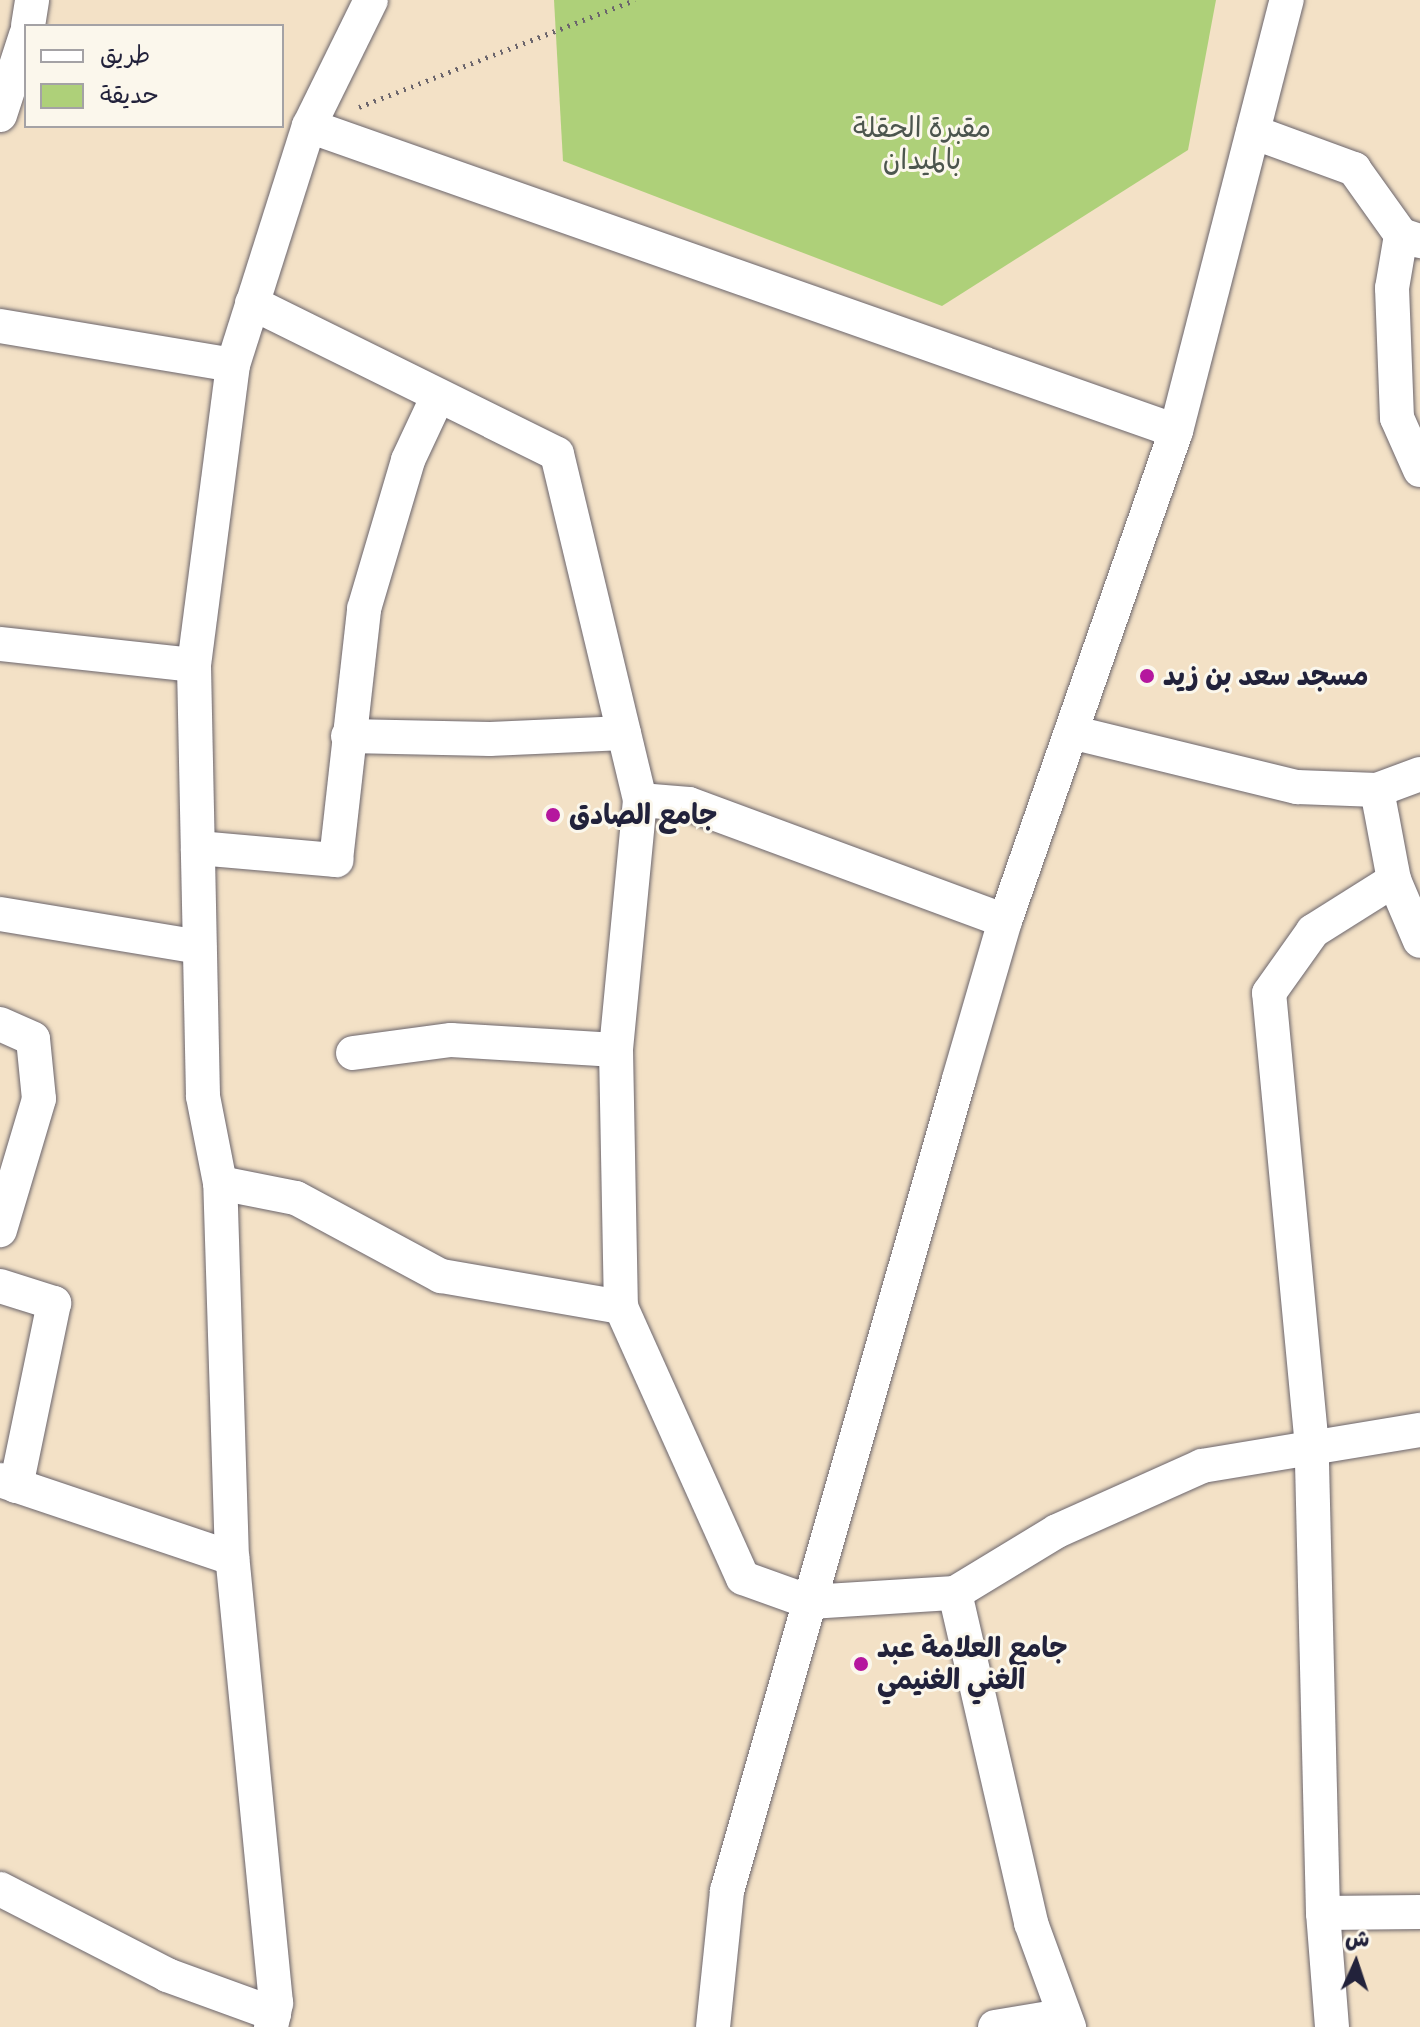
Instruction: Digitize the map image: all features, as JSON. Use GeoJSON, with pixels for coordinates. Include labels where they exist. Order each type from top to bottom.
{"type":"FeatureCollection","features":[{"type":"Feature","properties":{"kind":"street"},"geometry":{"type":"LineString","coordinates":[[28,24],[32,0]]}},
{"type":"Feature","properties":{"kind":"street"},"geometry":{"type":"LineString","coordinates":[[0,1889],[167,1975],[272,2020],[232,1558],[220,1183],[203,1096],[194,665],[233,365],[309,126],[371,0]]}},
{"type":"Feature","properties":{"kind":"street"},"geometry":{"type":"LineString","coordinates":[[713,2027],[727,1891],[1005,921],[1176,431],[1287,0]]}},
{"type":"Feature","properties":{"kind":"street"},"geometry":{"type":"LineString","coordinates":[[0,115],[24,41]]}},
{"type":"Feature","properties":{"kind":"street"},"geometry":{"type":"LineString","coordinates":[[309,126],[1176,431]]}},
{"type":"Feature","properties":{"kind":"street"},"geometry":{"type":"LineString","coordinates":[[1253,132],[1354,169],[1411,238],[1392,288],[1397,418],[1420,470]]}},
{"type":"Feature","properties":{"kind":"street"},"geometry":{"type":"LineString","coordinates":[[252,303],[557,454],[640,800],[616,1050],[621,1307],[743,1578],[810,1602],[955,1593],[1057,1531],[1202,1466],[1420,1430]]}},
{"type":"Feature","properties":{"kind":"street"},"geometry":{"type":"LineString","coordinates":[[0,326],[233,365]]}},
{"type":"Feature","properties":{"kind":"street"},"geometry":{"type":"LineString","coordinates":[[198,848],[336,860],[364,609],[408,460],[438,396]]}},
{"type":"Feature","properties":{"kind":"street"},"geometry":{"type":"LineString","coordinates":[[0,644],[194,665]]}},
{"type":"Feature","properties":{"kind":"street"},"geometry":{"type":"LineString","coordinates":[[1071,732],[1297,787],[1377,790],[1420,774]]}},
{"type":"Feature","properties":{"kind":"street"},"geometry":{"type":"LineString","coordinates":[[348,736],[490,739],[624,733]]}},
{"type":"Feature","properties":{"kind":"street"},"geometry":{"type":"LineString","coordinates":[[1377,790],[1394,880],[1420,941]]}},
{"type":"Feature","properties":{"kind":"street"},"geometry":{"type":"LineString","coordinates":[[640,800],[689,804],[1005,921]]}},
{"type":"Feature","properties":{"kind":"street"},"geometry":{"type":"LineString","coordinates":[[1332,2027],[1323,1913],[1312,1447],[1269,993],[1313,931],[1394,880]]}},
{"type":"Feature","properties":{"kind":"street"},"geometry":{"type":"LineString","coordinates":[[0,914],[199,947]]}},
{"type":"Feature","properties":{"kind":"street"},"geometry":{"type":"LineString","coordinates":[[0,1024],[33,1039],[39,1099],[0,1230]]}},
{"type":"Feature","properties":{"kind":"street"},"geometry":{"type":"LineString","coordinates":[[353,1053],[451,1040],[616,1050]]}},
{"type":"Feature","properties":{"kind":"street"},"geometry":{"type":"LineString","coordinates":[[220,1183],[296,1198],[441,1276],[621,1307]]}},
{"type":"Feature","properties":{"kind":"street"},"geometry":{"type":"LineString","coordinates":[[0,1286],[54,1303],[8,1483],[232,1558]]}},
{"type":"Feature","properties":{"kind":"street"},"geometry":{"type":"LineString","coordinates":[[955,1593],[1031,1923],[1065,2022],[995,2027]]}},
{"type":"Feature","properties":{"kind":"street"},"geometry":{"type":"LineString","coordinates":[[1323,1913],[1420,1912]]}},
{"type":"Feature","properties":{"kind":"path"},"geometry":{"type":"LineString","coordinates":[[309,126],[635,0]]}},
{"type":"Feature","properties":{"kind":"green space","name":"مقبرة الحقلة بالميدان"},"geometry":{"type":"Polygon","coordinates":[[[554,0],[1216,0],[1188,150],[942,306],[563,161],[554,0]]]}},
{"type":"Feature","properties":{"kind":"place","name":"مسجد سعد بن زيد"},"geometry":{"type":"Point","coordinates":[1147,676]}},
{"type":"Feature","properties":{"kind":"place","name":"جامع الصادق"},"geometry":{"type":"Point","coordinates":[553,815]}},
{"type":"Feature","properties":{"kind":"place","name":"جامع العلامة عبد الغني الغنيمي"},"geometry":{"type":"Point","coordinates":[861,1664]}}]}
